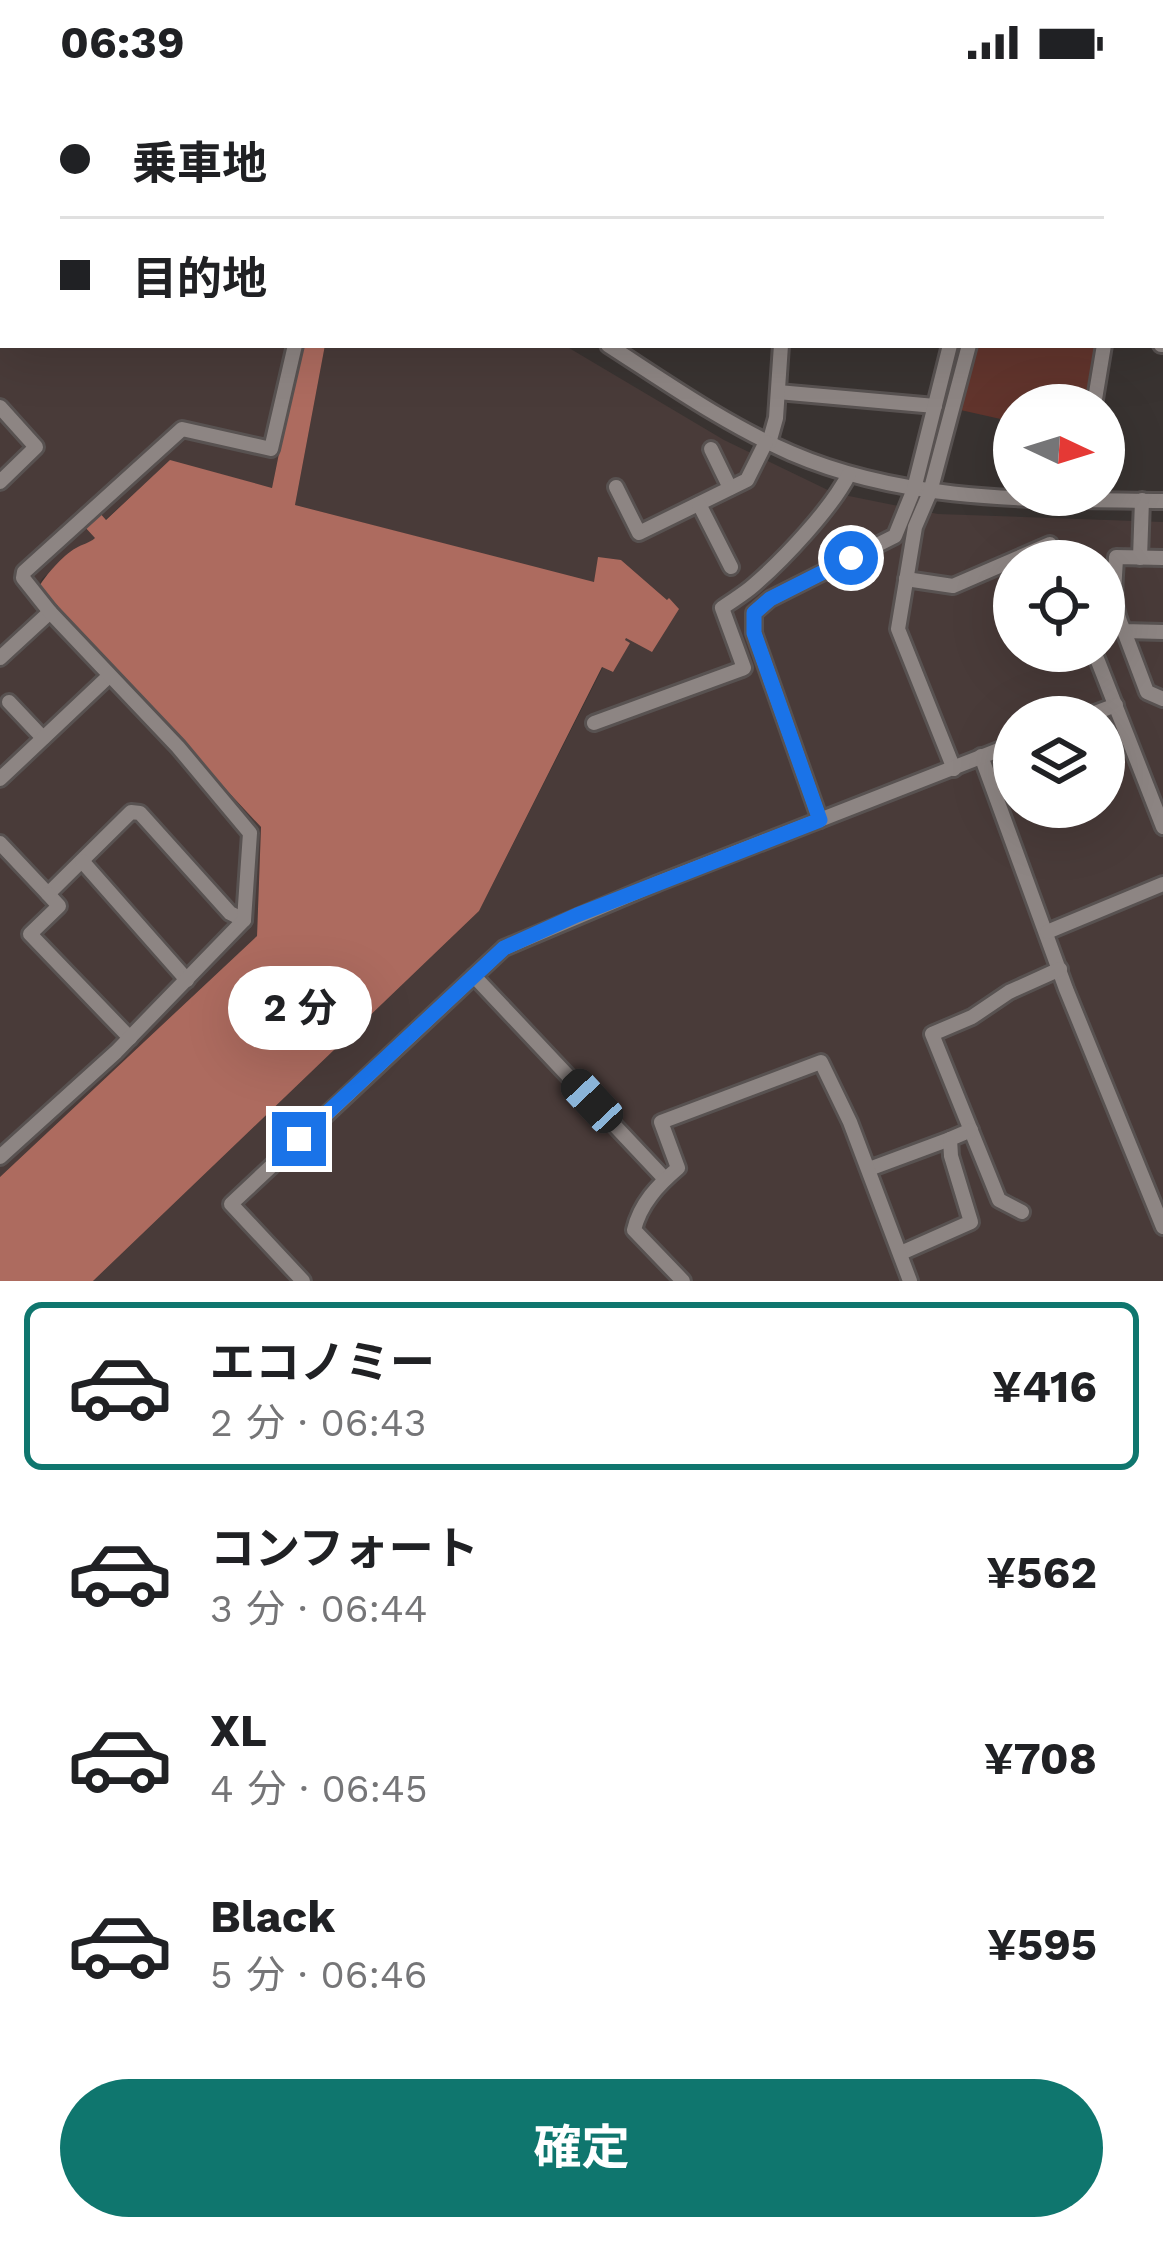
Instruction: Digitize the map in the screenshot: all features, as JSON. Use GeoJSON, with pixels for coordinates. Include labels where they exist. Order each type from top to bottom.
{"type":"FeatureCollection","features":[{"type":"Feature","properties":{"kind":"street"},"geometry":{"type":"LineString","coordinates":[[2,1151],[130,1038],[244,920],[250,832],[178,747],[50,613],[23,578],[24,572],[182,429],[271,449],[294,348]]}},
{"type":"Feature","properties":{"kind":"street"},"geometry":{"type":"LineString","coordinates":[[613,348],[729,422],[849,474],[922,491],[993,497]]}},
{"type":"Feature","properties":{"kind":"street"},"geometry":{"type":"LineString","coordinates":[[616,487],[639,533],[747,480],[768,442],[781,348]]}},
{"type":"Feature","properties":{"kind":"street"},"geometry":{"type":"LineString","coordinates":[[949,348],[935,406],[898,629],[954,769]]}},
{"type":"Feature","properties":{"kind":"street"},"geometry":{"type":"LineString","coordinates":[[820,820],[754,633],[754,613],[770,599],[896,536],[922,491],[968,348]]}},
{"type":"Feature","properties":{"kind":"street"},"geometry":{"type":"LineString","coordinates":[[1097,384],[1103,348]]}},
{"type":"Feature","properties":{"kind":"street"},"geometry":{"type":"LineString","coordinates":[[778,392],[935,406]]}},
{"type":"Feature","properties":{"kind":"street"},"geometry":{"type":"LineString","coordinates":[[0,406],[36,448],[0,482]]}},
{"type":"Feature","properties":{"kind":"street"},"geometry":{"type":"LineString","coordinates":[[711,449],[730,488]]}},
{"type":"Feature","properties":{"kind":"street"},"geometry":{"type":"LineString","coordinates":[[594,723],[742,670],[722,608],[753,586],[796,542],[838,496],[849,474]]}},
{"type":"Feature","properties":{"kind":"street"},"geometry":{"type":"LineString","coordinates":[[1125,499],[1163,500]]}},
{"type":"Feature","properties":{"kind":"street"},"geometry":{"type":"LineString","coordinates":[[1140,557],[1142,500]]}},
{"type":"Feature","properties":{"kind":"street"},"geometry":{"type":"LineString","coordinates":[[699,504],[731,567]]}},
{"type":"Feature","properties":{"kind":"street"},"geometry":{"type":"LineString","coordinates":[[1125,557],[1163,558]]}},
{"type":"Feature","properties":{"kind":"street"},"geometry":{"type":"LineString","coordinates":[[906,579],[952,586],[993,568]]}},
{"type":"Feature","properties":{"kind":"street"},"geometry":{"type":"LineString","coordinates":[[0,658],[50,613]]}},
{"type":"Feature","properties":{"kind":"street"},"geometry":{"type":"LineString","coordinates":[[1125,631],[1163,632]]}},
{"type":"Feature","properties":{"kind":"street"},"geometry":{"type":"LineString","coordinates":[[1125,634],[1147,692],[1163,699]]}},
{"type":"Feature","properties":{"kind":"street"},"geometry":{"type":"LineString","coordinates":[[0,779],[109,676]]}},
{"type":"Feature","properties":{"kind":"street"},"geometry":{"type":"LineString","coordinates":[[9,702],[43,738]]}},
{"type":"Feature","properties":{"kind":"street"},"geometry":{"type":"LineString","coordinates":[[1125,728],[1163,827]]}},
{"type":"Feature","properties":{"kind":"street"},"geometry":{"type":"LineString","coordinates":[[304,1281],[231,1204],[504,948],[993,752]]}},
{"type":"Feature","properties":{"kind":"street"},"geometry":{"type":"LineString","coordinates":[[981,756],[1163,1226]]}},
{"type":"Feature","properties":{"kind":"street"},"geometry":{"type":"LineString","coordinates":[[48,894],[131,812],[140,814],[230,913],[244,920]]}},
{"type":"Feature","properties":{"kind":"street"},"geometry":{"type":"LineString","coordinates":[[0,843],[58,906],[30,934],[130,1038]]}},
{"type":"Feature","properties":{"kind":"street"},"geometry":{"type":"LineString","coordinates":[[82,861],[188,980]]}},
{"type":"Feature","properties":{"kind":"street"},"geometry":{"type":"LineString","coordinates":[[1047,932],[1163,884]]}},
{"type":"Feature","properties":{"kind":"street"},"geometry":{"type":"LineString","coordinates":[[1022,1212],[999,1200],[932,1034],[972,1018],[1009,992],[1060,969]]}},
{"type":"Feature","properties":{"kind":"street"},"geometry":{"type":"LineString","coordinates":[[474,976],[665,1179]]}},
{"type":"Feature","properties":{"kind":"street"},"geometry":{"type":"LineString","coordinates":[[683,1281],[634,1230],[638,1215],[679,1168],[662,1122],[821,1062],[869,1169],[910,1281]]}},
{"type":"Feature","properties":{"kind":"street"},"geometry":{"type":"LineString","coordinates":[[869,1169],[971,1130]]}},
{"type":"Feature","properties":{"kind":"street"},"geometry":{"type":"LineString","coordinates":[[901,1253],[971,1222],[950,1139]]}},
{"type":"Feature","properties":{"kind":"shaded area"},"geometry":{"type":"Polygon","coordinates":[[[0,348],[300,348],[272,488],[170,461],[105,520],[83,526],[96,538],[76,548],[38,587],[261,827],[257,936],[0,1177],[0,348]]]}},
{"type":"Feature","properties":{"kind":"shaded area"},"geometry":{"type":"Polygon","coordinates":[[[300,348],[324,348],[295,505],[594,582],[598,557],[621,560],[679,609],[652,652],[626,638],[630,643],[613,672],[602,667],[479,911],[93,1281],[0,1281],[0,1177],[257,936],[261,827],[38,588],[65,556],[95,538],[83,525],[98,511],[106,520],[170,460],[272,488],[300,348]]]}},
{"type":"Feature","properties":{"kind":"shaded area"},"geometry":{"type":"Polygon","coordinates":[[[324,348],[569,348],[724,440],[834,493],[938,514],[1163,522],[1163,1281],[93,1281],[479,911],[603,667],[612,672],[629,643],[624,640],[667,600],[621,560],[594,583],[295,505],[324,348]]]}},
{"type":"Feature","properties":{"kind":"shaded area"},"geometry":{"type":"Polygon","coordinates":[[[971,348],[1100,348],[1094,384],[993,384],[993,417],[956,409],[971,348]]]}},
{"type":"Feature","properties":{"kind":"route"},"geometry":{"type":"LineString","coordinates":[[299,1139],[504,948],[820,820],[754,633],[754,613],[770,599],[851,558]]}}]}
